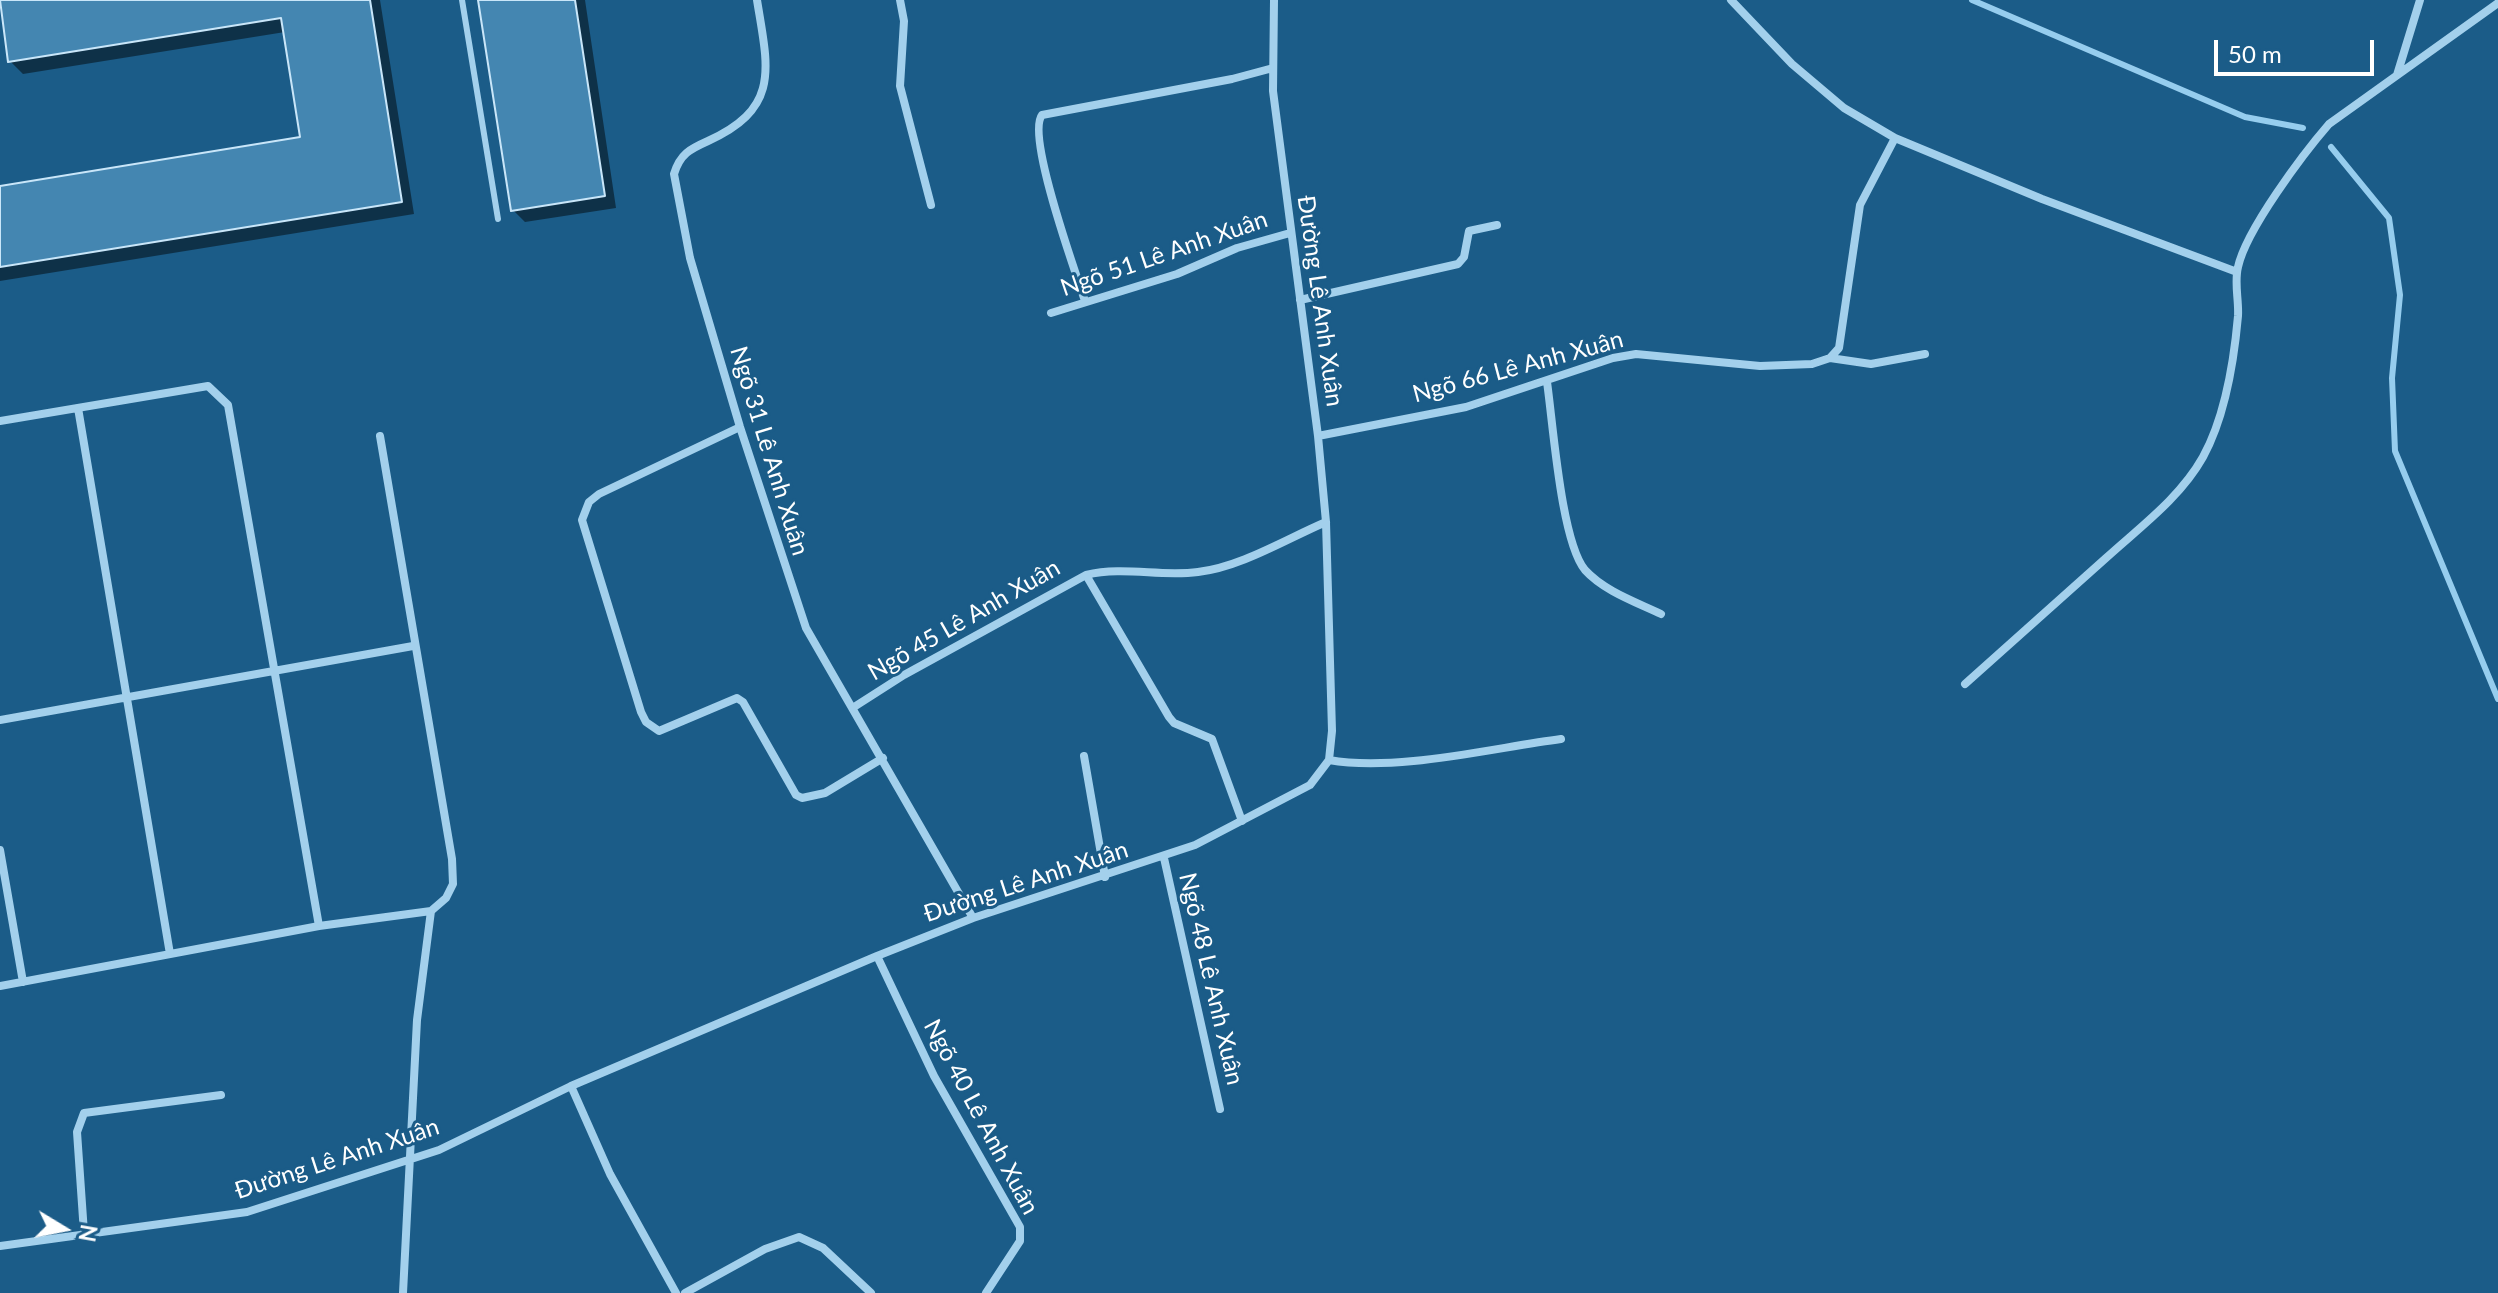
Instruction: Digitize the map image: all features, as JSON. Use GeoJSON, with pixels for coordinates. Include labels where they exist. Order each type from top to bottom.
{"type":"FeatureCollection","features":[{"type":"Feature","properties":{"kind":"street","name":"Ngõ 31 Lê Anh Xuân"},"geometry":{"type":"LineString","coordinates":[[757,0],[766,53],[760,97],[750,117],[740,125],[689,149],[674,174],[690,258],[740,427],[806,628],[973,918]]}},
{"type":"Feature","properties":{"kind":"street"},"geometry":{"type":"LineString","coordinates":[[900,0],[904,21],[900,86],[931,205]]}},
{"type":"Feature","properties":{"kind":"street"},"geometry":{"type":"LineString","coordinates":[[1731,0],[1792,64],[1833,99],[1895,138],[2042,199],[2237,272]]}},
{"type":"Feature","properties":{"kind":"street"},"geometry":{"type":"LineString","coordinates":[[2396,78],[2420,0]]}},
{"type":"Feature","properties":{"kind":"street","name":"Đường Lê Anh Xuân"},"geometry":{"type":"LineString","coordinates":[[0,1246],[247,1212],[410,1161],[571,1086],[877,956],[973,918],[1164,858],[1310,785],[1329,760],[1332,706],[1326,522],[1318,436],[1290,233],[1273,68],[1272,1]]}},
{"type":"Feature","properties":{"kind":"street"},"geometry":{"type":"LineString","coordinates":[[1965,684],[2170,501],[2202,458],[2212,436],[2229,372],[2238,311],[2237,272],[2249,237],[2310,146],[2329,124],[2498,3]]}},
{"type":"Feature","properties":{"kind":"street"},"geometry":{"type":"LineString","coordinates":[[1085,301],[1051,193],[1036,130],[1037,121],[1049,112],[1085,109],[1273,68]]}},
{"type":"Feature","properties":{"kind":"street"},"geometry":{"type":"LineString","coordinates":[[1830,358],[1839,348],[1860,205],[1895,138]]}},
{"type":"Feature","properties":{"kind":"street"},"geometry":{"type":"LineString","coordinates":[[1300,300],[1458,264],[1464,257],[1469,231],[1497,225]]}},
{"type":"Feature","properties":{"kind":"street","name":"Ngõ 51 Lê Anh Xuân"},"geometry":{"type":"LineString","coordinates":[[1051,313],[1177,274],[1237,248],[1290,233]]}},
{"type":"Feature","properties":{"kind":"street","name":"Ngõ 66 Lê Anh Xuân"},"geometry":{"type":"LineString","coordinates":[[1318,436],[1466,407],[1547,382],[1584,366],[1636,354],[1760,366],[1812,364],[1830,358],[1871,364],[1925,354]]}},
{"type":"Feature","properties":{"kind":"street"},"geometry":{"type":"LineString","coordinates":[[1547,382],[1567,516],[1578,558],[1586,571],[1609,589],[1661,614]]}},
{"type":"Feature","properties":{"kind":"street"},"geometry":{"type":"LineString","coordinates":[[0,421],[198,387],[208,386],[220,394],[232,419],[319,926]]}},
{"type":"Feature","properties":{"kind":"street"},"geometry":{"type":"LineString","coordinates":[[78,408],[170,954]]}},
{"type":"Feature","properties":{"kind":"street"},"geometry":{"type":"LineString","coordinates":[[740,427],[599,494],[584,509],[582,520],[641,712],[646,722],[659,731],[737,698],[743,702],[796,795],[802,798],[825,793],[883,758]]}},
{"type":"Feature","properties":{"kind":"street"},"geometry":{"type":"LineString","coordinates":[[0,986],[319,926],[431,911],[446,898],[453,884],[452,859],[413,646],[380,436]]}},
{"type":"Feature","properties":{"kind":"street","name":"Ngõ 45 Lê Anh Xuân"},"geometry":{"type":"LineString","coordinates":[[854,707],[904,675],[1086,575],[1113,569],[1197,572],[1225,565],[1326,522]]}},
{"type":"Feature","properties":{"kind":"street"},"geometry":{"type":"LineString","coordinates":[[1086,575],[1169,717],[1174,723],[1212,739],[1242,821]]}},
{"type":"Feature","properties":{"kind":"street"},"geometry":{"type":"LineString","coordinates":[[0,720],[413,646]]}},
{"type":"Feature","properties":{"kind":"street"},"geometry":{"type":"LineString","coordinates":[[1329,760],[1350,763],[1398,761],[1561,739]]}},
{"type":"Feature","properties":{"kind":"street"},"geometry":{"type":"LineString","coordinates":[[1084,756],[1105,877]]}},
{"type":"Feature","properties":{"kind":"street"},"geometry":{"type":"LineString","coordinates":[[0,850],[23,982]]}},
{"type":"Feature","properties":{"kind":"street","name":"Ngõ 48 Lê Anh Xuân"},"geometry":{"type":"LineString","coordinates":[[1164,858],[1220,1109]]}},
{"type":"Feature","properties":{"kind":"street"},"geometry":{"type":"LineString","coordinates":[[403,1293],[420,988],[431,911]]}},
{"type":"Feature","properties":{"kind":"street","name":"Ngõ 40 Lê Anh Xuân"},"geometry":{"type":"LineString","coordinates":[[877,956],[934,1076],[1020,1227],[1020,1241],[986,1293]]}},
{"type":"Feature","properties":{"kind":"street"},"geometry":{"type":"LineString","coordinates":[[571,1086],[610,1174],[676,1293]]}},
{"type":"Feature","properties":{"kind":"street"},"geometry":{"type":"LineString","coordinates":[[84,1233],[77,1132],[84,1113],[221,1095]]}},
{"type":"Feature","properties":{"kind":"street"},"geometry":{"type":"LineString","coordinates":[[685,1293],[765,1249],[799,1237],[823,1248],[871,1293]]}},
{"type":"Feature","properties":{"kind":"lane"},"geometry":{"type":"LineString","coordinates":[[462,0],[498,219]]}},
{"type":"Feature","properties":{"kind":"building"},"geometry":{"type":"Polygon","coordinates":[[[0,0],[370,0],[402,202],[0,267],[0,186],[300,137],[281,18],[8,62],[0,0]]]}},
{"type":"Feature","properties":{"kind":"building"},"geometry":{"type":"Polygon","coordinates":[[[478,0],[575,0],[605,196],[511,211],[478,0]]]}},
{"type":"Feature","properties":{"kind":"waterway"},"geometry":{"type":"LineString","coordinates":[[1972,0],[2245,117],[2303,128]]}},
{"type":"Feature","properties":{"kind":"waterway"},"geometry":{"type":"LineString","coordinates":[[2331,147],[2389,218],[2400,295],[2392,378],[2395,451],[2498,699]]}}]}
